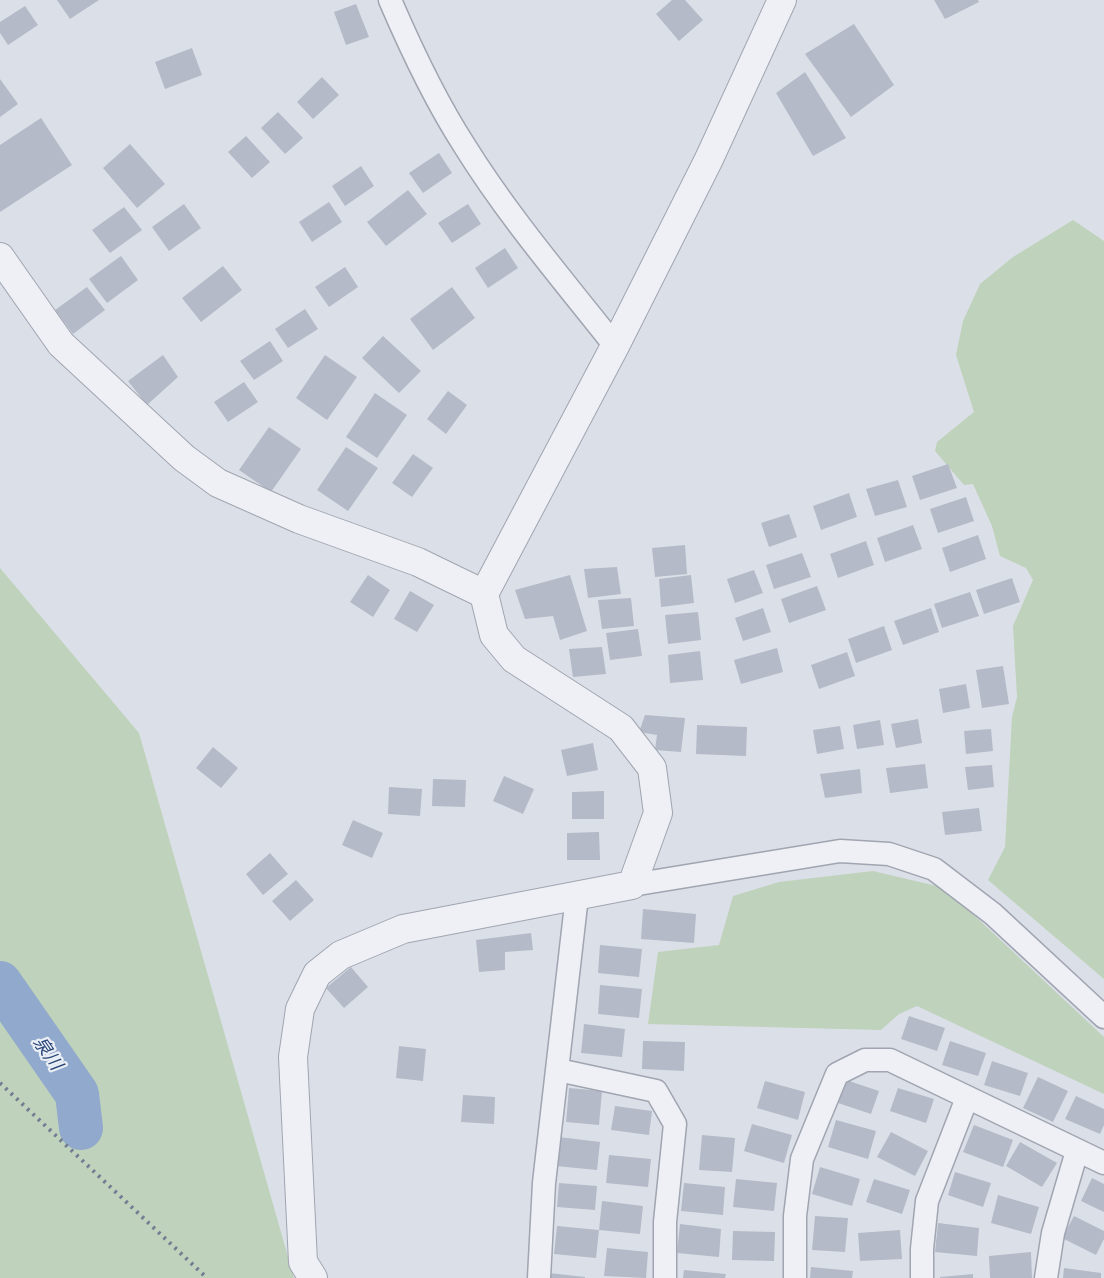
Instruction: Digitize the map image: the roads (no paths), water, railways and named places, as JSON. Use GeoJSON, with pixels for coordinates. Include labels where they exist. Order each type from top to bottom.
{"type":"FeatureCollection","features":[{"type":"Feature","properties":{"kind":"street"},"geometry":{"type":"LineString","coordinates":[[390,0],[405,35],[463,145],[514,219],[615,346]]}},
{"type":"Feature","properties":{"kind":"street"},"geometry":{"type":"LineString","coordinates":[[632,885],[658,813],[652,768],[621,728],[514,659],[494,635],[484,594],[615,346],[709,159],[782,0]]}},
{"type":"Feature","properties":{"kind":"street"},"geometry":{"type":"LineString","coordinates":[[0,257],[61,344],[184,458],[218,483],[300,519],[418,562],[484,594]]}},
{"type":"Feature","properties":{"kind":"street"},"geometry":{"type":"LineString","coordinates":[[313,1278],[303,1262],[293,1057],[300,1009],[317,974],[341,955],[403,929],[632,885],[840,851],[889,854],[934,869],[985,908],[1104,1017]]}},
{"type":"Feature","properties":{"kind":"street"},"geometry":{"type":"LineString","coordinates":[[539,1278],[544,1183],[577,896]]}},
{"type":"Feature","properties":{"kind":"street"},"geometry":{"type":"LineString","coordinates":[[795,1278],[795,1216],[802,1160],[837,1074],[865,1060],[890,1060],[1104,1163]]}},
{"type":"Feature","properties":{"kind":"street"},"geometry":{"type":"LineString","coordinates":[[558,1070],[656,1090],[675,1124],[665,1222],[665,1278]]}},
{"type":"Feature","properties":{"kind":"street"},"geometry":{"type":"LineString","coordinates":[[922,1278],[922,1249],[927,1201],[967,1098]]}},
{"type":"Feature","properties":{"kind":"street"},"geometry":{"type":"LineString","coordinates":[[1046,1278],[1053,1233],[1077,1151]]}},
{"type":"Feature","properties":{"kind":"waterway","name":"泉川"},"geometry":{"type":"LineString","coordinates":[[0,983],[77,1094],[81,1128]]}},
{"type":"Feature","properties":{"kind":"railway"},"geometry":{"type":"LineString","coordinates":[[0,1083],[207,1278]]}}]}
